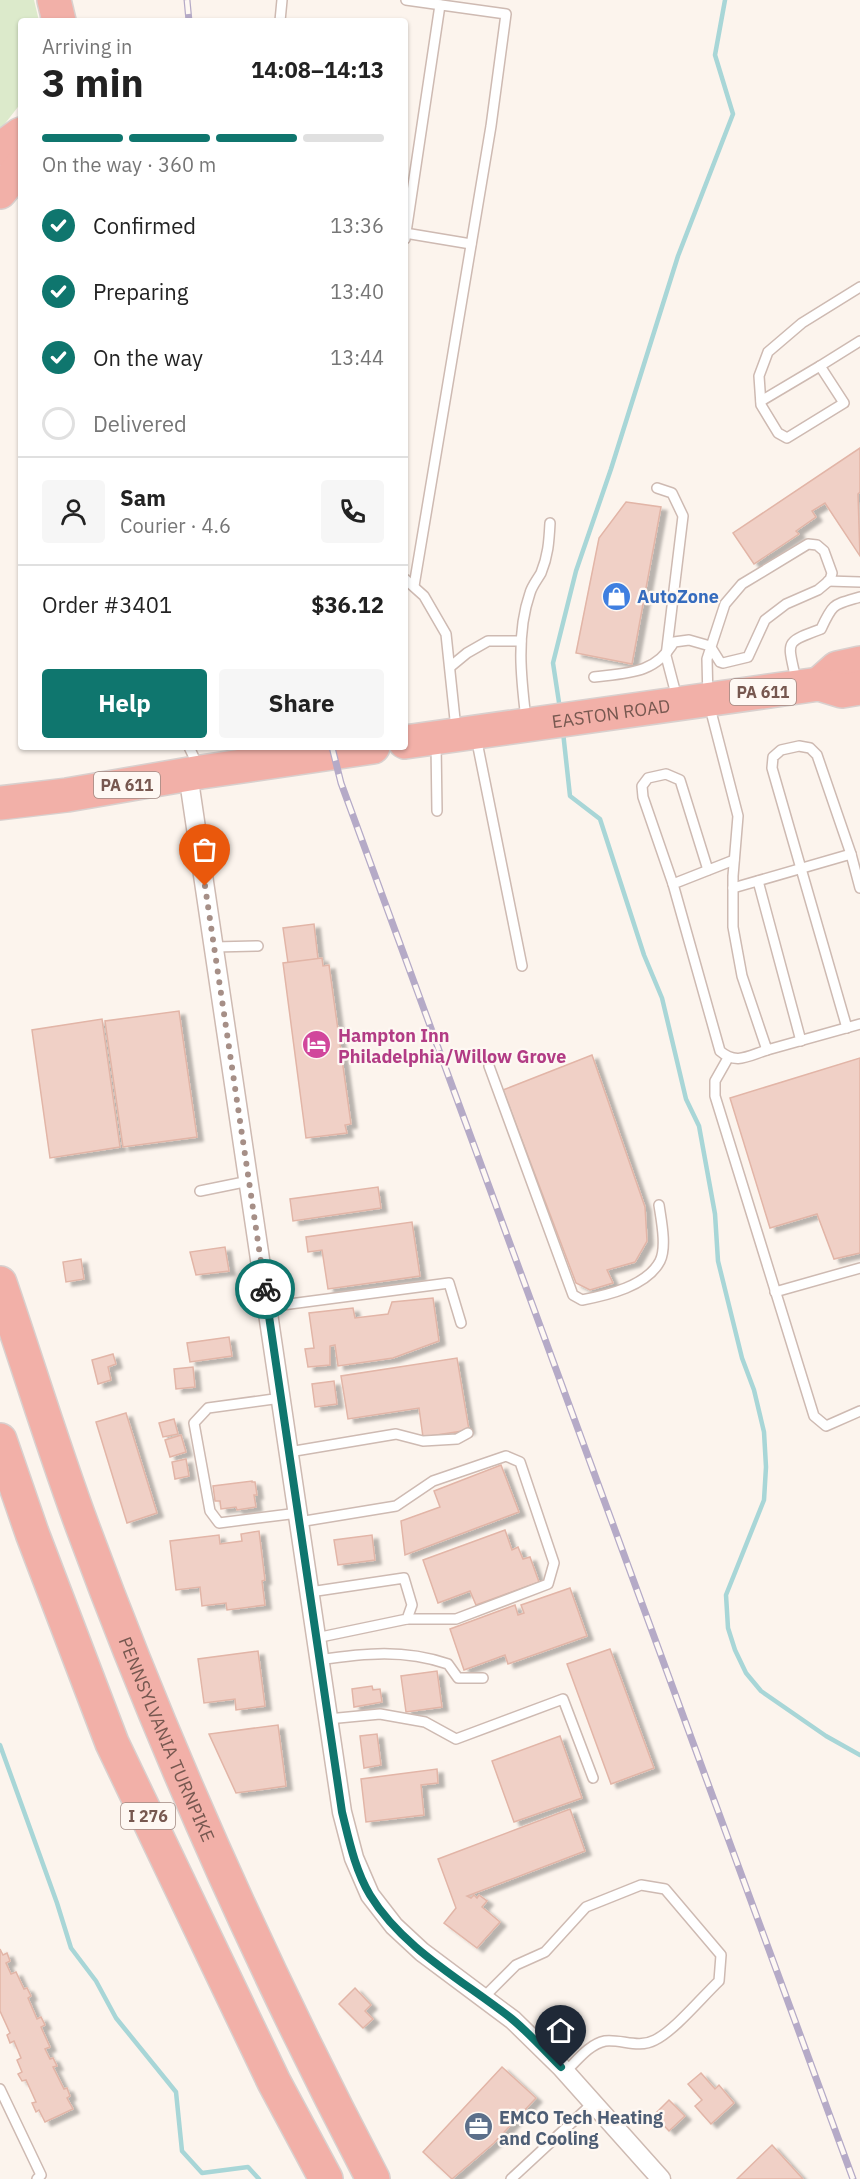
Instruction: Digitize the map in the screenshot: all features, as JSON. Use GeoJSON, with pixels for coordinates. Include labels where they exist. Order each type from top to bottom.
{"type":"FeatureCollection","features":[{"type":"Feature","properties":{"kind":"highway"},"geometry":{"type":"LineString","coordinates":[[54,0],[58,18]]}},
{"type":"Feature","properties":{"kind":"highway"},"geometry":{"type":"LineString","coordinates":[[75,0],[78,18]]}},
{"type":"Feature","properties":{"kind":"highway"},"geometry":{"type":"LineString","coordinates":[[0,149],[18,136]]}},
{"type":"Feature","properties":{"kind":"highway"},"geometry":{"type":"LineString","coordinates":[[0,192],[18,170]]}},
{"type":"Feature","properties":{"kind":"highway","name":"EASTON ROAD"},"geometry":{"type":"LineString","coordinates":[[808,686],[837,668],[860,663]]}},
{"type":"Feature","properties":{"kind":"highway","name":"EASTON ROAD"},"geometry":{"type":"LineString","coordinates":[[443,736],[808,686],[842,690],[860,688]]}},
{"type":"Feature","properties":{"kind":"highway","name":"PA 611"},"geometry":{"type":"LineString","coordinates":[[0,803],[67,795],[193,765],[343,750]]}},
{"type":"Feature","properties":{"kind":"highway","name":"PENNSYLVANIA TURNPIKE"},"geometry":{"type":"LineString","coordinates":[[0,1283],[82,1526],[198,1816],[340,2116],[373,2179]]}},
{"type":"Feature","properties":{"kind":"highway","name":"I 276"},"geometry":{"type":"LineString","coordinates":[[0,1440],[32,1533],[112,1743],[274,2082],[326,2179]]}},
{"type":"Feature","properties":{"kind":"street"},"geometry":{"type":"LineString","coordinates":[[193,765],[214,947],[267,1307],[342,1812],[354,1858],[370,1895],[394,1926],[422,1952],[513,2020],[565,2072],[661,2179]]}},
{"type":"Feature","properties":{"kind":"lane"},"geometry":{"type":"LineString","coordinates":[[280,18],[282,0]]}},
{"type":"Feature","properties":{"kind":"lane"},"geometry":{"type":"LineString","coordinates":[[406,0],[506,14],[491,126],[414,586]]}},
{"type":"Feature","properties":{"kind":"lane"},"geometry":{"type":"LineString","coordinates":[[408,215],[440,5]]}},
{"type":"Feature","properties":{"kind":"lane"},"geometry":{"type":"LineString","coordinates":[[408,235],[471,244]]}},
{"type":"Feature","properties":{"kind":"lane"},"geometry":{"type":"LineString","coordinates":[[820,366],[844,403],[787,438],[778,433],[761,405],[759,376],[768,352],[802,323],[860,287]]}},
{"type":"Feature","properties":{"kind":"lane"},"geometry":{"type":"LineString","coordinates":[[761,401],[860,341]]}},
{"type":"Feature","properties":{"kind":"lane"},"geometry":{"type":"LineString","coordinates":[[657,488],[672,493],[683,516],[666,656],[693,702],[738,816],[734,860],[733,927],[742,976],[767,1050]]}},
{"type":"Feature","properties":{"kind":"lane"},"geometry":{"type":"LineString","coordinates":[[550,523],[549,549],[530,593],[521,641],[522,686],[551,721]]}},
{"type":"Feature","properties":{"kind":"lane"},"geometry":{"type":"LineString","coordinates":[[594,677],[634,672],[657,663],[666,656],[674,642],[689,640],[710,646],[723,663],[748,657],[765,620],[786,604],[818,590],[828,581],[832,573],[824,551],[817,545],[808,544],[742,584],[725,604],[710,646],[693,702]]}},
{"type":"Feature","properties":{"kind":"lane"},"geometry":{"type":"LineString","coordinates":[[408,581],[424,596],[446,634],[450,667],[437,811]]}},
{"type":"Feature","properties":{"kind":"lane"},"geometry":{"type":"LineString","coordinates":[[828,581],[860,582]]}},
{"type":"Feature","properties":{"kind":"lane"},"geometry":{"type":"LineString","coordinates":[[808,686],[791,656],[791,644],[795,638],[821,629],[835,604],[860,597]]}},
{"type":"Feature","properties":{"kind":"lane"},"geometry":{"type":"LineString","coordinates":[[450,667],[467,653],[488,641],[521,641]]}},
{"type":"Feature","properties":{"kind":"lane"},"geometry":{"type":"LineString","coordinates":[[443,736],[522,966]]}},
{"type":"Feature","properties":{"kind":"lane"},"geometry":{"type":"LineString","coordinates":[[847,1028],[772,768],[773,757],[781,750],[799,746],[810,748],[817,754],[851,854],[860,888]]}},
{"type":"Feature","properties":{"kind":"lane"},"geometry":{"type":"LineString","coordinates":[[708,870],[680,780],[666,774],[648,778],[642,786],[643,797],[673,884],[720,1051],[728,1058],[738,1059],[860,1024]]}},
{"type":"Feature","properties":{"kind":"lane"},"geometry":{"type":"LineString","coordinates":[[733,888],[851,854]]}},
{"type":"Feature","properties":{"kind":"lane"},"geometry":{"type":"LineString","coordinates":[[673,884],[734,860]]}},
{"type":"Feature","properties":{"kind":"lane"},"geometry":{"type":"LineString","coordinates":[[758,881],[801,1041]]}},
{"type":"Feature","properties":{"kind":"lane"},"geometry":{"type":"LineString","coordinates":[[214,947],[258,946]]}},
{"type":"Feature","properties":{"kind":"lane"},"geometry":{"type":"LineString","coordinates":[[728,1058],[715,1081],[715,1096],[814,1416],[826,1426],[860,1411]]}},
{"type":"Feature","properties":{"kind":"lane"},"geometry":{"type":"LineString","coordinates":[[489,1066],[573,1295],[582,1300],[600,1297],[644,1279],[661,1260],[663,1228],[659,1205]]}},
{"type":"Feature","properties":{"kind":"lane"},"geometry":{"type":"LineString","coordinates":[[200,1191],[249,1181]]}},
{"type":"Feature","properties":{"kind":"lane"},"geometry":{"type":"LineString","coordinates":[[776,1292],[860,1268]]}},
{"type":"Feature","properties":{"kind":"lane"},"geometry":{"type":"LineString","coordinates":[[267,1307],[449,1282],[460,1323]]}},
{"type":"Feature","properties":{"kind":"lane"},"geometry":{"type":"LineString","coordinates":[[281,1398],[208,1408],[194,1423],[210,1511],[219,1523],[396,1506],[433,1481],[506,1456],[520,1462],[554,1563],[548,1584],[456,1619],[407,1619],[316,1638]]}},
{"type":"Feature","properties":{"kind":"lane"},"geometry":{"type":"LineString","coordinates":[[289,1452],[396,1434],[423,1441],[457,1439],[468,1433]]}},
{"type":"Feature","properties":{"kind":"lane"},"geometry":{"type":"LineString","coordinates":[[310,1592],[404,1578],[412,1605],[407,1619]]}},
{"type":"Feature","properties":{"kind":"lane"},"geometry":{"type":"LineString","coordinates":[[320,1660],[366,1653],[407,1654],[448,1664],[458,1678],[483,1678]]}},
{"type":"Feature","properties":{"kind":"lane"},"geometry":{"type":"LineString","coordinates":[[328,1719],[380,1714],[425,1722],[456,1738],[563,1699],[593,1778]]}},
{"type":"Feature","properties":{"kind":"lane"},"geometry":{"type":"LineString","coordinates":[[483,1998],[516,1965],[545,1952],[586,1907],[641,1886],[665,1889],[722,1955],[719,1981],[669,2030],[654,2041],[631,2045],[604,2041],[592,2047],[565,2072]]}},
{"type":"Feature","properties":{"kind":"lane"},"geometry":{"type":"LineString","coordinates":[[0,2089],[40,2175],[37,2179]]}},
{"type":"Feature","properties":{"kind":"lane"},"geometry":{"type":"LineString","coordinates":[[511,2179],[593,2103]]}},
{"type":"Feature","properties":{"kind":"green space"},"geometry":{"type":"Polygon","coordinates":[[[0,0],[34,0],[38,18],[18,18],[18,107],[0,130],[0,0]]]}},
{"type":"Feature","properties":{"kind":"building"},"geometry":{"type":"Polygon","coordinates":[[[860,448],[860,492],[858,494],[860,556],[825,503],[812,511],[816,517],[796,531],[799,534],[754,564],[733,533],[860,448]]]}},
{"type":"Feature","properties":{"kind":"building","name":"AutoZone"},"geometry":{"type":"Polygon","coordinates":[[[626,502],[661,507],[632,664],[576,653],[599,538],[626,502]]]}},
{"type":"Feature","properties":{"kind":"building"},"geometry":{"type":"Polygon","coordinates":[[[314,924],[318,959],[288,963],[283,928],[314,924]]]}},
{"type":"Feature","properties":{"kind":"building","name":"Hampton Inn Philadelphia/Willow Grove"},"geometry":{"type":"Polygon","coordinates":[[[322,958],[323,966],[329,965],[351,1124],[345,1125],[347,1133],[306,1138],[283,963],[322,958]]]}},
{"type":"Feature","properties":{"kind":"building"},"geometry":{"type":"Polygon","coordinates":[[[179,1011],[197,1137],[123,1147],[105,1021],[179,1011]]]}},
{"type":"Feature","properties":{"kind":"building"},"geometry":{"type":"Polygon","coordinates":[[[102,1019],[120,1147],[50,1158],[32,1030],[102,1019]]]}},
{"type":"Feature","properties":{"kind":"building"},"geometry":{"type":"Polygon","coordinates":[[[592,1055],[645,1207],[647,1241],[635,1262],[607,1270],[613,1283],[590,1290],[576,1283],[503,1090],[592,1055]]]}},
{"type":"Feature","properties":{"kind":"building"},"geometry":{"type":"Polygon","coordinates":[[[860,1058],[860,1253],[834,1259],[817,1214],[770,1228],[730,1098],[860,1058]]]}},
{"type":"Feature","properties":{"kind":"building"},"geometry":{"type":"Polygon","coordinates":[[[378,1187],[381,1208],[293,1221],[290,1199],[378,1187]]]}},
{"type":"Feature","properties":{"kind":"building"},"geometry":{"type":"Polygon","coordinates":[[[412,1222],[420,1276],[328,1289],[322,1250],[308,1252],[306,1237],[412,1222]]]}},
{"type":"Feature","properties":{"kind":"building"},"geometry":{"type":"Polygon","coordinates":[[[225,1247],[229,1271],[196,1275],[190,1252],[225,1247]]]}},
{"type":"Feature","properties":{"kind":"building"},"geometry":{"type":"Polygon","coordinates":[[[81,1259],[84,1279],[66,1282],[63,1262],[81,1259]]]}},
{"type":"Feature","properties":{"kind":"building"},"geometry":{"type":"Polygon","coordinates":[[[433,1298],[439,1341],[393,1358],[338,1366],[335,1345],[330,1346],[330,1365],[308,1367],[305,1349],[314,1348],[309,1313],[353,1308],[355,1318],[388,1314],[392,1302],[433,1298]]]}},
{"type":"Feature","properties":{"kind":"building"},"geometry":{"type":"Polygon","coordinates":[[[229,1337],[232,1356],[190,1362],[187,1343],[229,1337]]]}},
{"type":"Feature","properties":{"kind":"building"},"geometry":{"type":"Polygon","coordinates":[[[113,1354],[116,1364],[108,1367],[111,1380],[98,1384],[92,1360],[113,1354]]]}},
{"type":"Feature","properties":{"kind":"building"},"geometry":{"type":"Polygon","coordinates":[[[457,1358],[469,1430],[423,1437],[419,1408],[348,1419],[341,1376],[457,1358]]]}},
{"type":"Feature","properties":{"kind":"building"},"geometry":{"type":"Polygon","coordinates":[[[193,1367],[195,1387],[176,1389],[174,1369],[193,1367]]]}},
{"type":"Feature","properties":{"kind":"building"},"geometry":{"type":"Polygon","coordinates":[[[334,1381],[337,1404],[315,1407],[312,1384],[334,1381]]]}},
{"type":"Feature","properties":{"kind":"building"},"geometry":{"type":"Polygon","coordinates":[[[126,1413],[157,1513],[127,1523],[96,1422],[126,1413]]]}},
{"type":"Feature","properties":{"kind":"building"},"geometry":{"type":"Polygon","coordinates":[[[174,1419],[178,1434],[163,1437],[159,1423],[174,1419]]]}},
{"type":"Feature","properties":{"kind":"building"},"geometry":{"type":"Polygon","coordinates":[[[181,1435],[186,1452],[170,1457],[165,1440],[181,1435]]]}},
{"type":"Feature","properties":{"kind":"building"},"geometry":{"type":"Polygon","coordinates":[[[186,1459],[189,1476],[175,1479],[172,1462],[186,1459]]]}},
{"type":"Feature","properties":{"kind":"building"},"geometry":{"type":"Polygon","coordinates":[[[501,1465],[519,1512],[405,1555],[401,1521],[440,1507],[434,1491],[501,1465]]]}},
{"type":"Feature","properties":{"kind":"building"},"geometry":{"type":"Polygon","coordinates":[[[255,1482],[257,1495],[254,1495],[256,1507],[237,1510],[236,1507],[221,1509],[220,1501],[215,1501],[213,1486],[255,1482]]]}},
{"type":"Feature","properties":{"kind":"building"},"geometry":{"type":"Polygon","coordinates":[[[505,1530],[512,1550],[518,1547],[523,1559],[530,1557],[539,1582],[476,1605],[470,1591],[438,1603],[423,1560],[505,1530]]]}},
{"type":"Feature","properties":{"kind":"building"},"geometry":{"type":"Polygon","coordinates":[[[259,1531],[265,1580],[262,1581],[265,1605],[227,1610],[226,1603],[202,1606],[200,1587],[176,1590],[170,1541],[219,1535],[220,1544],[242,1541],[241,1534],[259,1531]]]}},
{"type":"Feature","properties":{"kind":"building"},"geometry":{"type":"Polygon","coordinates":[[[372,1535],[375,1560],[338,1565],[334,1540],[372,1535]]]}},
{"type":"Feature","properties":{"kind":"building"},"geometry":{"type":"Polygon","coordinates":[[[570,1588],[587,1636],[508,1664],[505,1655],[464,1670],[450,1629],[515,1605],[518,1615],[524,1613],[521,1605],[570,1588]]]}},
{"type":"Feature","properties":{"kind":"building"},"geometry":{"type":"Polygon","coordinates":[[[610,1649],[654,1768],[611,1784],[567,1664],[610,1649]]]}},
{"type":"Feature","properties":{"kind":"building"},"geometry":{"type":"Polygon","coordinates":[[[258,1651],[265,1706],[236,1710],[235,1699],[204,1703],[198,1659],[258,1651]]]}},
{"type":"Feature","properties":{"kind":"building"},"geometry":{"type":"Polygon","coordinates":[[[437,1671],[442,1707],[406,1712],[401,1676],[437,1671]]]}},
{"type":"Feature","properties":{"kind":"building"},"geometry":{"type":"Polygon","coordinates":[[[372,1686],[373,1690],[380,1689],[382,1702],[354,1707],[352,1689],[372,1686]]]}},
{"type":"Feature","properties":{"kind":"building"},"geometry":{"type":"Polygon","coordinates":[[[278,1725],[286,1786],[236,1793],[209,1734],[278,1725]]]}},
{"type":"Feature","properties":{"kind":"building"},"geometry":{"type":"Polygon","coordinates":[[[377,1734],[381,1765],[364,1768],[360,1736],[377,1734]]]}},
{"type":"Feature","properties":{"kind":"building"},"geometry":{"type":"Polygon","coordinates":[[[560,1736],[582,1798],[514,1822],[492,1761],[560,1736]]]}},
{"type":"Feature","properties":{"kind":"building"},"geometry":{"type":"Polygon","coordinates":[[[437,1769],[438,1783],[421,1785],[424,1815],[366,1822],[361,1779],[437,1769]]]}},
{"type":"Feature","properties":{"kind":"building"},"geometry":{"type":"Polygon","coordinates":[[[570,1809],[585,1851],[467,1896],[471,1898],[474,1895],[477,1898],[479,1895],[487,1901],[482,1907],[500,1922],[477,1948],[444,1923],[456,1908],[438,1859],[570,1809]]]}},
{"type":"Feature","properties":{"kind":"building"},"geometry":{"type":"Polygon","coordinates":[[[0,1949],[3,1955],[7,1953],[10,1961],[6,1963],[11,1974],[16,1972],[24,1989],[27,1988],[31,1996],[28,1998],[37,2019],[41,2017],[45,2025],[41,2027],[50,2047],[45,2049],[50,2059],[53,2058],[57,2066],[53,2067],[70,2096],[67,2098],[73,2109],[45,2122],[39,2110],[36,2112],[32,2103],[36,2102],[26,2080],[22,2081],[18,2074],[22,2072],[17,2060],[21,2058],[14,2041],[10,2043],[7,2035],[10,2033],[0,2011],[0,1949]]]}},
{"type":"Feature","properties":{"kind":"building"},"geometry":{"type":"Polygon","coordinates":[[[355,1988],[371,2005],[365,2011],[373,2019],[363,2028],[339,2004],[355,1988]]]}},
{"type":"Feature","properties":{"kind":"building","name":"EMCO Tech Heating and Cooling"},"geometry":{"type":"Polygon","coordinates":[[[502,2067],[536,2098],[494,2143],[452,2179],[423,2152],[502,2067]]]}},
{"type":"Feature","properties":{"kind":"building"},"geometry":{"type":"Polygon","coordinates":[[[701,2073],[715,2089],[719,2085],[734,2103],[711,2124],[695,2106],[702,2100],[688,2084],[701,2073]]]}},
{"type":"Feature","properties":{"kind":"building"},"geometry":{"type":"Polygon","coordinates":[[[669,2100],[685,2116],[669,2131],[654,2115],[669,2100]]]}},
{"type":"Feature","properties":{"kind":"building"},"geometry":{"type":"Polygon","coordinates":[[[772,2145],[803,2179],[737,2179],[772,2145]]]}},
{"type":"Feature","properties":{"kind":"waterway"},"geometry":{"type":"LineString","coordinates":[[560,709],[553,663],[576,571],[611,469],[678,256],[733,114],[715,55],[725,0]]}},
{"type":"Feature","properties":{"kind":"waterway"},"geometry":{"type":"LineString","coordinates":[[563,732],[570,796],[600,819],[644,955],[662,998],[686,1099],[699,1126],[715,1214],[718,1261],[742,1358],[754,1390],[764,1432],[766,1467],[764,1500],[726,1595],[728,1628],[746,1673],[761,1691],[826,1736],[860,1755]]}},
{"type":"Feature","properties":{"kind":"waterway"},"geometry":{"type":"LineString","coordinates":[[0,1745],[71,1948],[96,1981],[116,2018],[176,2092],[182,2151],[202,2173],[248,2167],[259,2179]]}},
{"type":"Feature","properties":{"kind":"railway"},"geometry":{"type":"LineString","coordinates":[[187,0],[189,18]]}},
{"type":"Feature","properties":{"kind":"railway"},"geometry":{"type":"LineString","coordinates":[[333,750],[341,783],[853,2179]]}},
{"type":"Feature","properties":{"kind":"way so far"},"geometry":{"type":"LineString","coordinates":[[205,886],[265,1289]]}},
{"type":"Feature","properties":{"kind":"place","name":"AutoZone"},"geometry":{"type":"Point","coordinates":[616,596]}},
{"type":"Feature","properties":{"kind":"place","name":"Hampton Inn Philadelphia/Willow Grove"},"geometry":{"type":"Point","coordinates":[317,1045]}},
{"type":"Feature","properties":{"kind":"place","name":"EMCO Tech Heating and Cooling"},"geometry":{"type":"Point","coordinates":[478,2127]}},
{"type":"Feature","properties":{"kind":"route"},"geometry":{"type":"LineString","coordinates":[[265,1289],[342,1812],[354,1858],[370,1895],[394,1926],[422,1952],[513,2020],[561,2067]]}}]}
